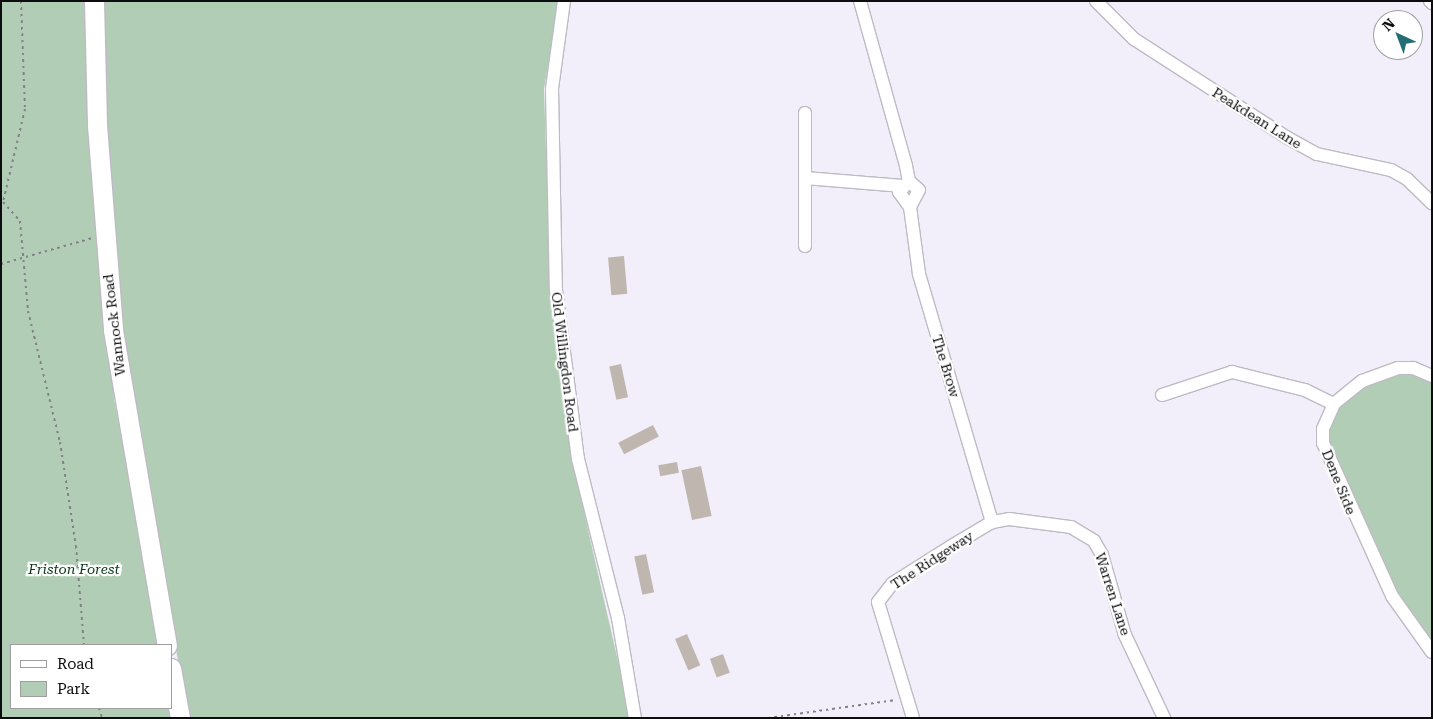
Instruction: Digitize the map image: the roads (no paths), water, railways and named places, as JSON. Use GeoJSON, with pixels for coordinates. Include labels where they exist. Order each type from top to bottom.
{"type":"FeatureCollection","features":[{"type":"Feature","properties":{"kind":"street","name":"Wannock Road"},"geometry":{"type":"LineString","coordinates":[[94,1],[104,234],[130,443],[167,644]]}},
{"type":"Feature","properties":{"kind":"street","name":"Old Willingdon Road"},"geometry":{"type":"LineString","coordinates":[[564,1],[552,89],[556,290],[578,459],[618,618],[635,718]]}},
{"type":"Feature","properties":{"kind":"street","name":"The Brow"},"geometry":{"type":"LineString","coordinates":[[860,1],[906,183],[899,192],[910,207],[919,274],[992,522]]}},
{"type":"Feature","properties":{"kind":"street","name":"Peakdean Lane"},"geometry":{"type":"LineString","coordinates":[[1096,1],[1134,39],[1286,137],[1317,154],[1391,170],[1407,179],[1432,203]]}},
{"type":"Feature","properties":{"kind":"street"},"geometry":{"type":"LineString","coordinates":[[805,114],[805,246]]}},
{"type":"Feature","properties":{"kind":"street"},"geometry":{"type":"LineString","coordinates":[[805,178],[906,183]]}},
{"type":"Feature","properties":{"kind":"street"},"geometry":{"type":"LineString","coordinates":[[1162,395],[1232,372],[1298,388],[1334,404],[1380,372],[1413,368],[1432,376]]}},
{"type":"Feature","properties":{"kind":"street","name":"Dene Side"},"geometry":{"type":"LineString","coordinates":[[1334,404],[1323,429],[1329,464],[1392,596],[1432,652]]}},
{"type":"Feature","properties":{"kind":"street","name":"Warren Lane"},"geometry":{"type":"LineString","coordinates":[[992,522],[1028,519],[1054,523],[1085,532],[1094,541],[1125,635],[1164,718]]}},
{"type":"Feature","properties":{"kind":"street","name":"The Ridgeway"},"geometry":{"type":"LineString","coordinates":[[913,718],[878,602],[893,583],[992,522]]}},
{"type":"Feature","properties":{"kind":"street"},"geometry":{"type":"LineString","coordinates":[[172,674],[180,718]]}},
{"type":"Feature","properties":{"kind":"park label","name":"Friston Forest"},"geometry":{"type":"Point","coordinates":[74,569]}}]}
